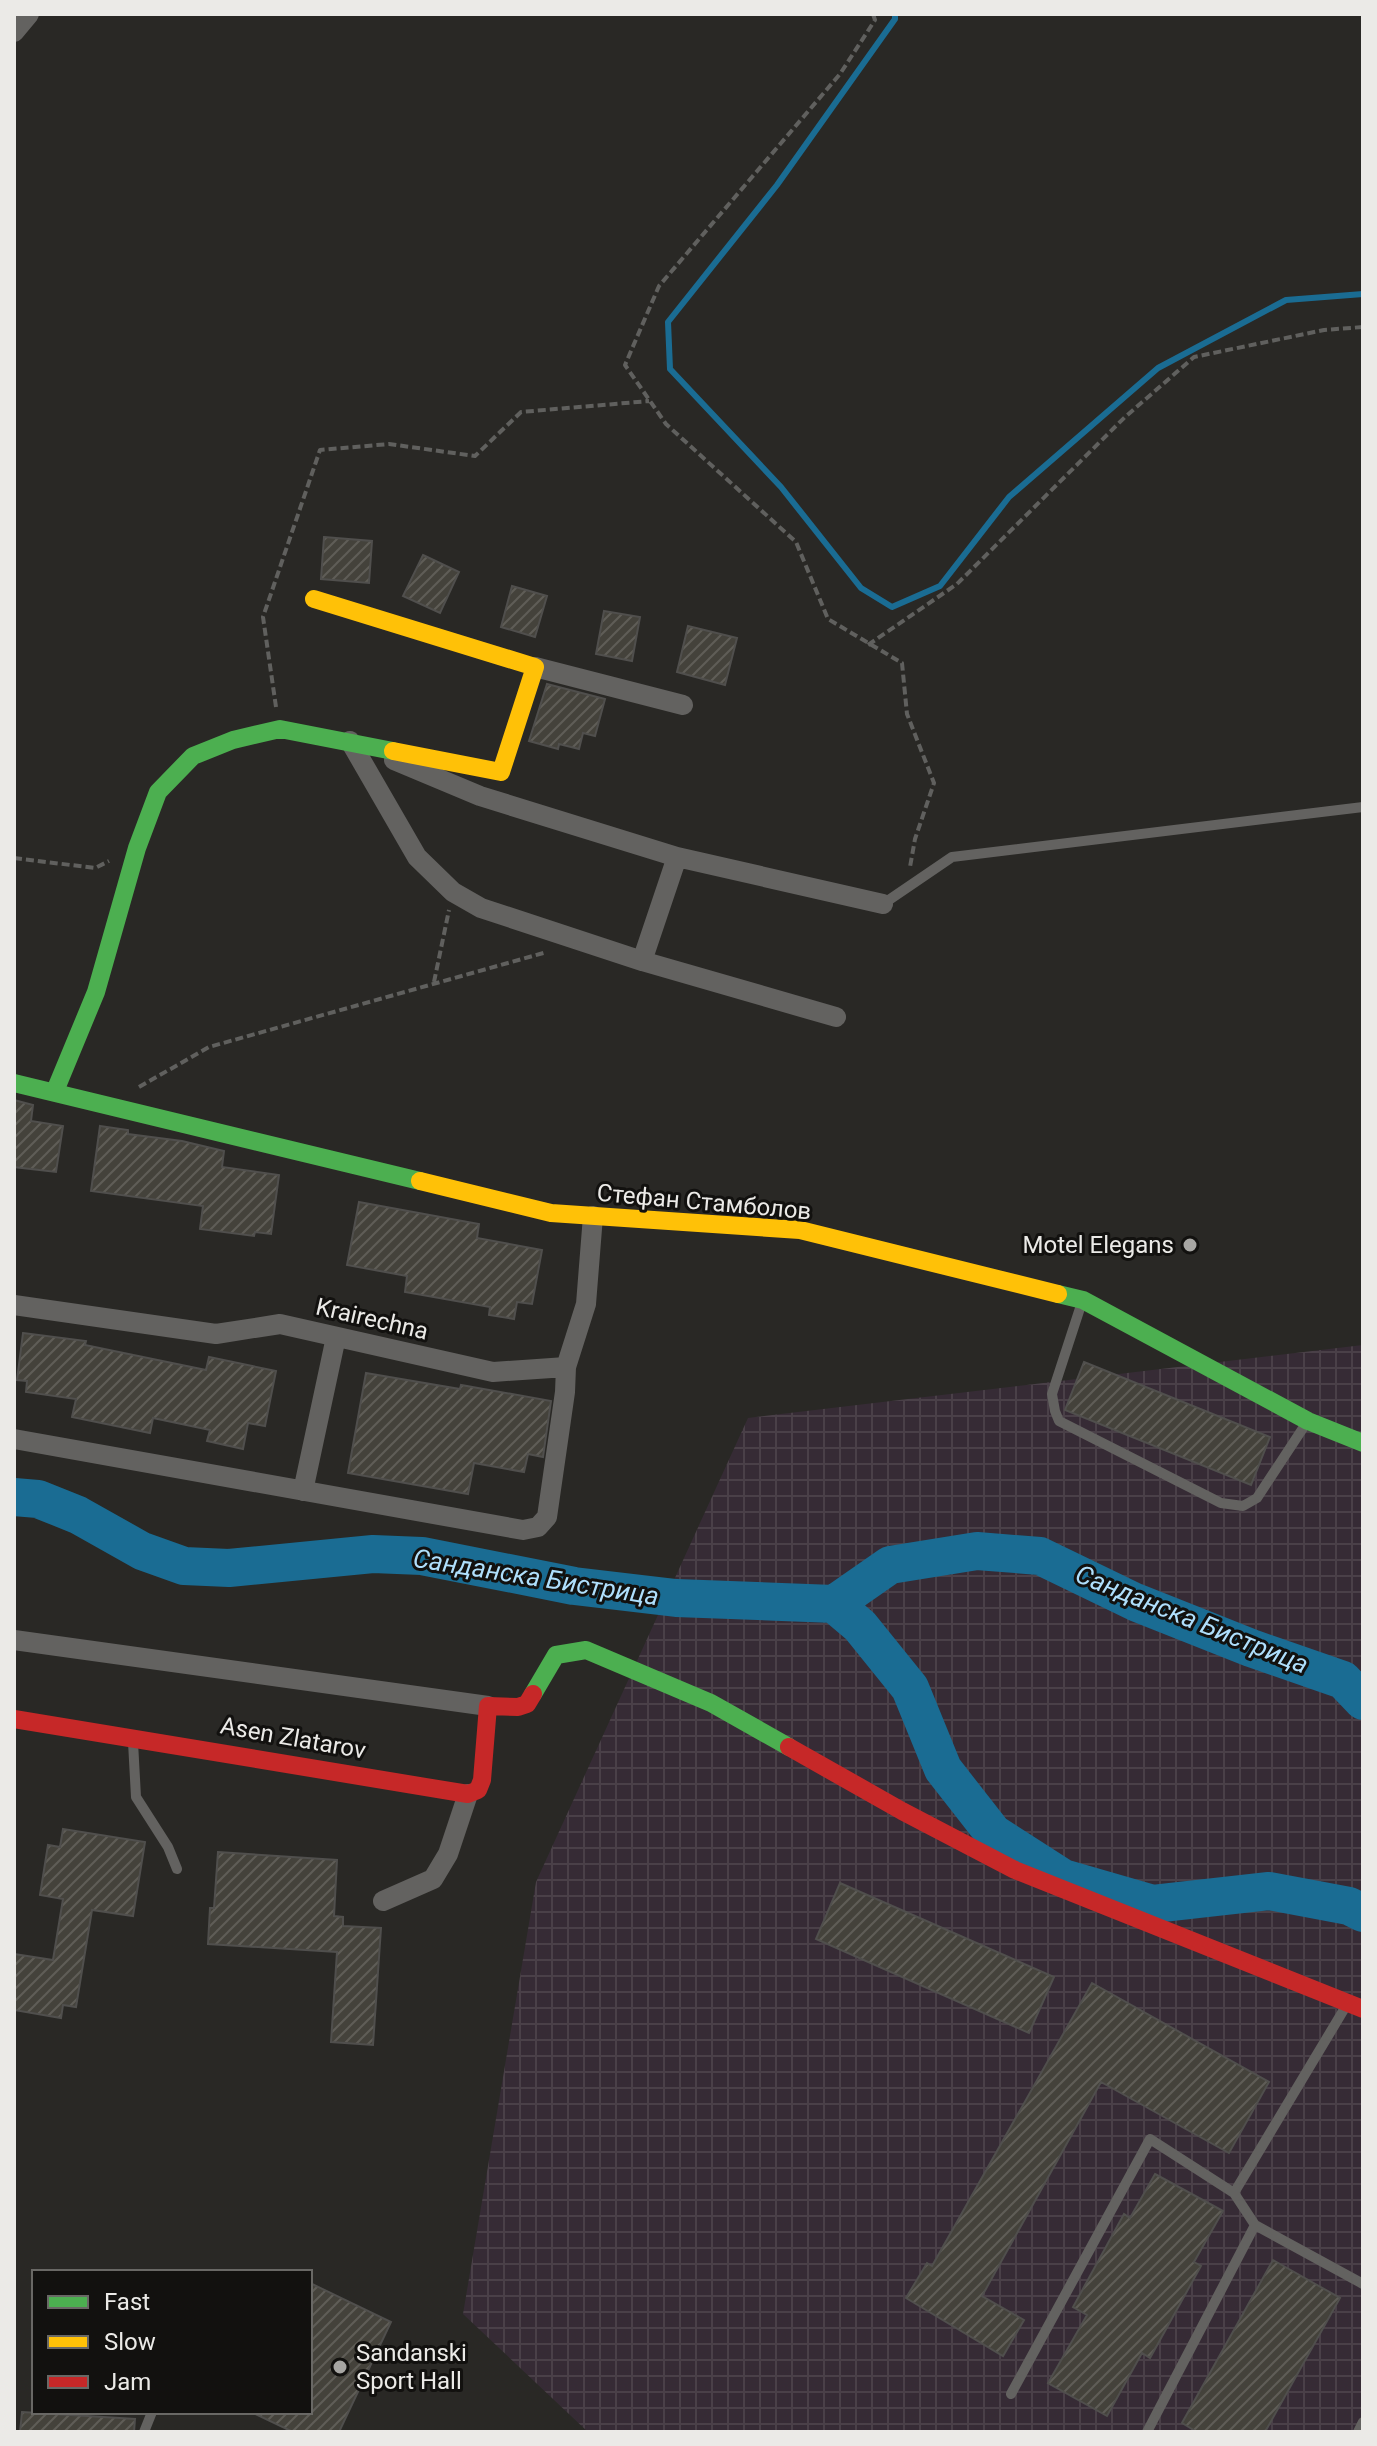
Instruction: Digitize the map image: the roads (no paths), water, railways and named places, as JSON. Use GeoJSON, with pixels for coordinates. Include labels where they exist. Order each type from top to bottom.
{"type":"FeatureCollection","features":[{"type":"Feature","properties":{"kind":"street"},"geometry":{"type":"LineString","coordinates":[[14,32],[29,14]]}},
{"type":"Feature","properties":{"kind":"street"},"geometry":{"type":"LineString","coordinates":[[314,599],[535,667],[683,705]]}},
{"type":"Feature","properties":{"kind":"street"},"geometry":{"type":"LineString","coordinates":[[55,1091],[96,992],[137,848],[158,792],[193,756],[233,740],[280,729],[501,772],[535,667]]}},
{"type":"Feature","properties":{"kind":"street"},"geometry":{"type":"LineString","coordinates":[[350,741],[480,796],[677,857],[883,904]]}},
{"type":"Feature","properties":{"kind":"street"},"geometry":{"type":"LineString","coordinates":[[350,741],[417,857],[453,892],[481,908],[642,961],[836,1017]]}},
{"type":"Feature","properties":{"kind":"street"},"geometry":{"type":"LineString","coordinates":[[642,961],[677,857]]}},
{"type":"Feature","properties":{"kind":"street","name":"Стефан Стамболов"},"geometry":{"type":"LineString","coordinates":[[14,1083],[551,1213],[800,1230],[1083,1300],[1308,1421],[1359,1437]]}},
{"type":"Feature","properties":{"kind":"street"},"geometry":{"type":"LineString","coordinates":[[14,1439],[523,1530],[538,1527],[547,1517],[566,1367],[586,1304],[593,1216]]}},
{"type":"Feature","properties":{"kind":"street","name":"Krairechna"},"geometry":{"type":"LineString","coordinates":[[14,1305],[216,1334],[280,1324],[493,1372],[566,1367]]}},
{"type":"Feature","properties":{"kind":"street"},"geometry":{"type":"LineString","coordinates":[[303,1491],[336,1337]]}},
{"type":"Feature","properties":{"kind":"street"},"geometry":{"type":"LineString","coordinates":[[14,1640],[488,1706],[518,1707],[527,1704],[556,1655],[586,1650],[711,1703],[1015,1870],[1356,2006]]}},
{"type":"Feature","properties":{"kind":"street"},"geometry":{"type":"LineString","coordinates":[[383,1901],[433,1879],[448,1854],[468,1794],[478,1790],[482,1780],[488,1706]]}},
{"type":"Feature","properties":{"kind":"street","name":"Asen Zlatarov"},"geometry":{"type":"LineString","coordinates":[[14,1719],[468,1794]]}},
{"type":"Feature","properties":{"kind":"lane"},"geometry":{"type":"LineString","coordinates":[[883,904],[952,857],[1363,807]]}},
{"type":"Feature","properties":{"kind":"lane"},"geometry":{"type":"LineString","coordinates":[[1083,1300],[1052,1394],[1059,1421],[1221,1503],[1243,1506],[1257,1498],[1308,1421]]}},
{"type":"Feature","properties":{"kind":"lane"},"geometry":{"type":"LineString","coordinates":[[133,1737],[136,1797],[168,1847],[177,1869]]}},
{"type":"Feature","properties":{"kind":"lane"},"geometry":{"type":"LineString","coordinates":[[1234,2193],[1356,2006]]}},
{"type":"Feature","properties":{"kind":"lane"},"geometry":{"type":"LineString","coordinates":[[1011,2394],[1150,2139],[1234,2193],[1255,2225],[1363,2284]]}},
{"type":"Feature","properties":{"kind":"lane"},"geometry":{"type":"LineString","coordinates":[[1147,2432],[1255,2225]]}},
{"type":"Feature","properties":{"kind":"lane"},"geometry":{"type":"LineString","coordinates":[[1358,2432],[1363,2422]]}},
{"type":"Feature","properties":{"kind":"waterway"},"geometry":{"type":"LineString","coordinates":[[895,14],[895,19],[777,185],[668,322],[670,369],[781,487],[861,588],[892,607],[940,586],[1009,497],[1158,368],[1286,300],[1363,294]]}},
{"type":"Feature","properties":{"kind":"waterway","name":"Санданска Бистрица"},"geometry":{"type":"LineString","coordinates":[[14,1497],[38,1499],[78,1515],[142,1551],[184,1566],[229,1568],[373,1554],[422,1556],[574,1586],[676,1598],[834,1604],[890,1565],[977,1551],[1040,1556],[1135,1602],[1343,1680],[1363,1701]]}},
{"type":"Feature","properties":{"kind":"waterway","name":"Санданска Бистрица"},"geometry":{"type":"LineString","coordinates":[[834,1604],[860,1626],[910,1688],[943,1769],[993,1833],[1063,1878],[1153,1904],[1269,1891],[1349,1906],[1363,1913]]}},
{"type":"Feature","properties":{"kind":"place","name":"Motel Elegans"},"geometry":{"type":"Point","coordinates":[1190,1245]}},
{"type":"Feature","properties":{"kind":"place","name":"Sandanski Sport Hall"},"geometry":{"type":"Point","coordinates":[340,2367]}}]}
